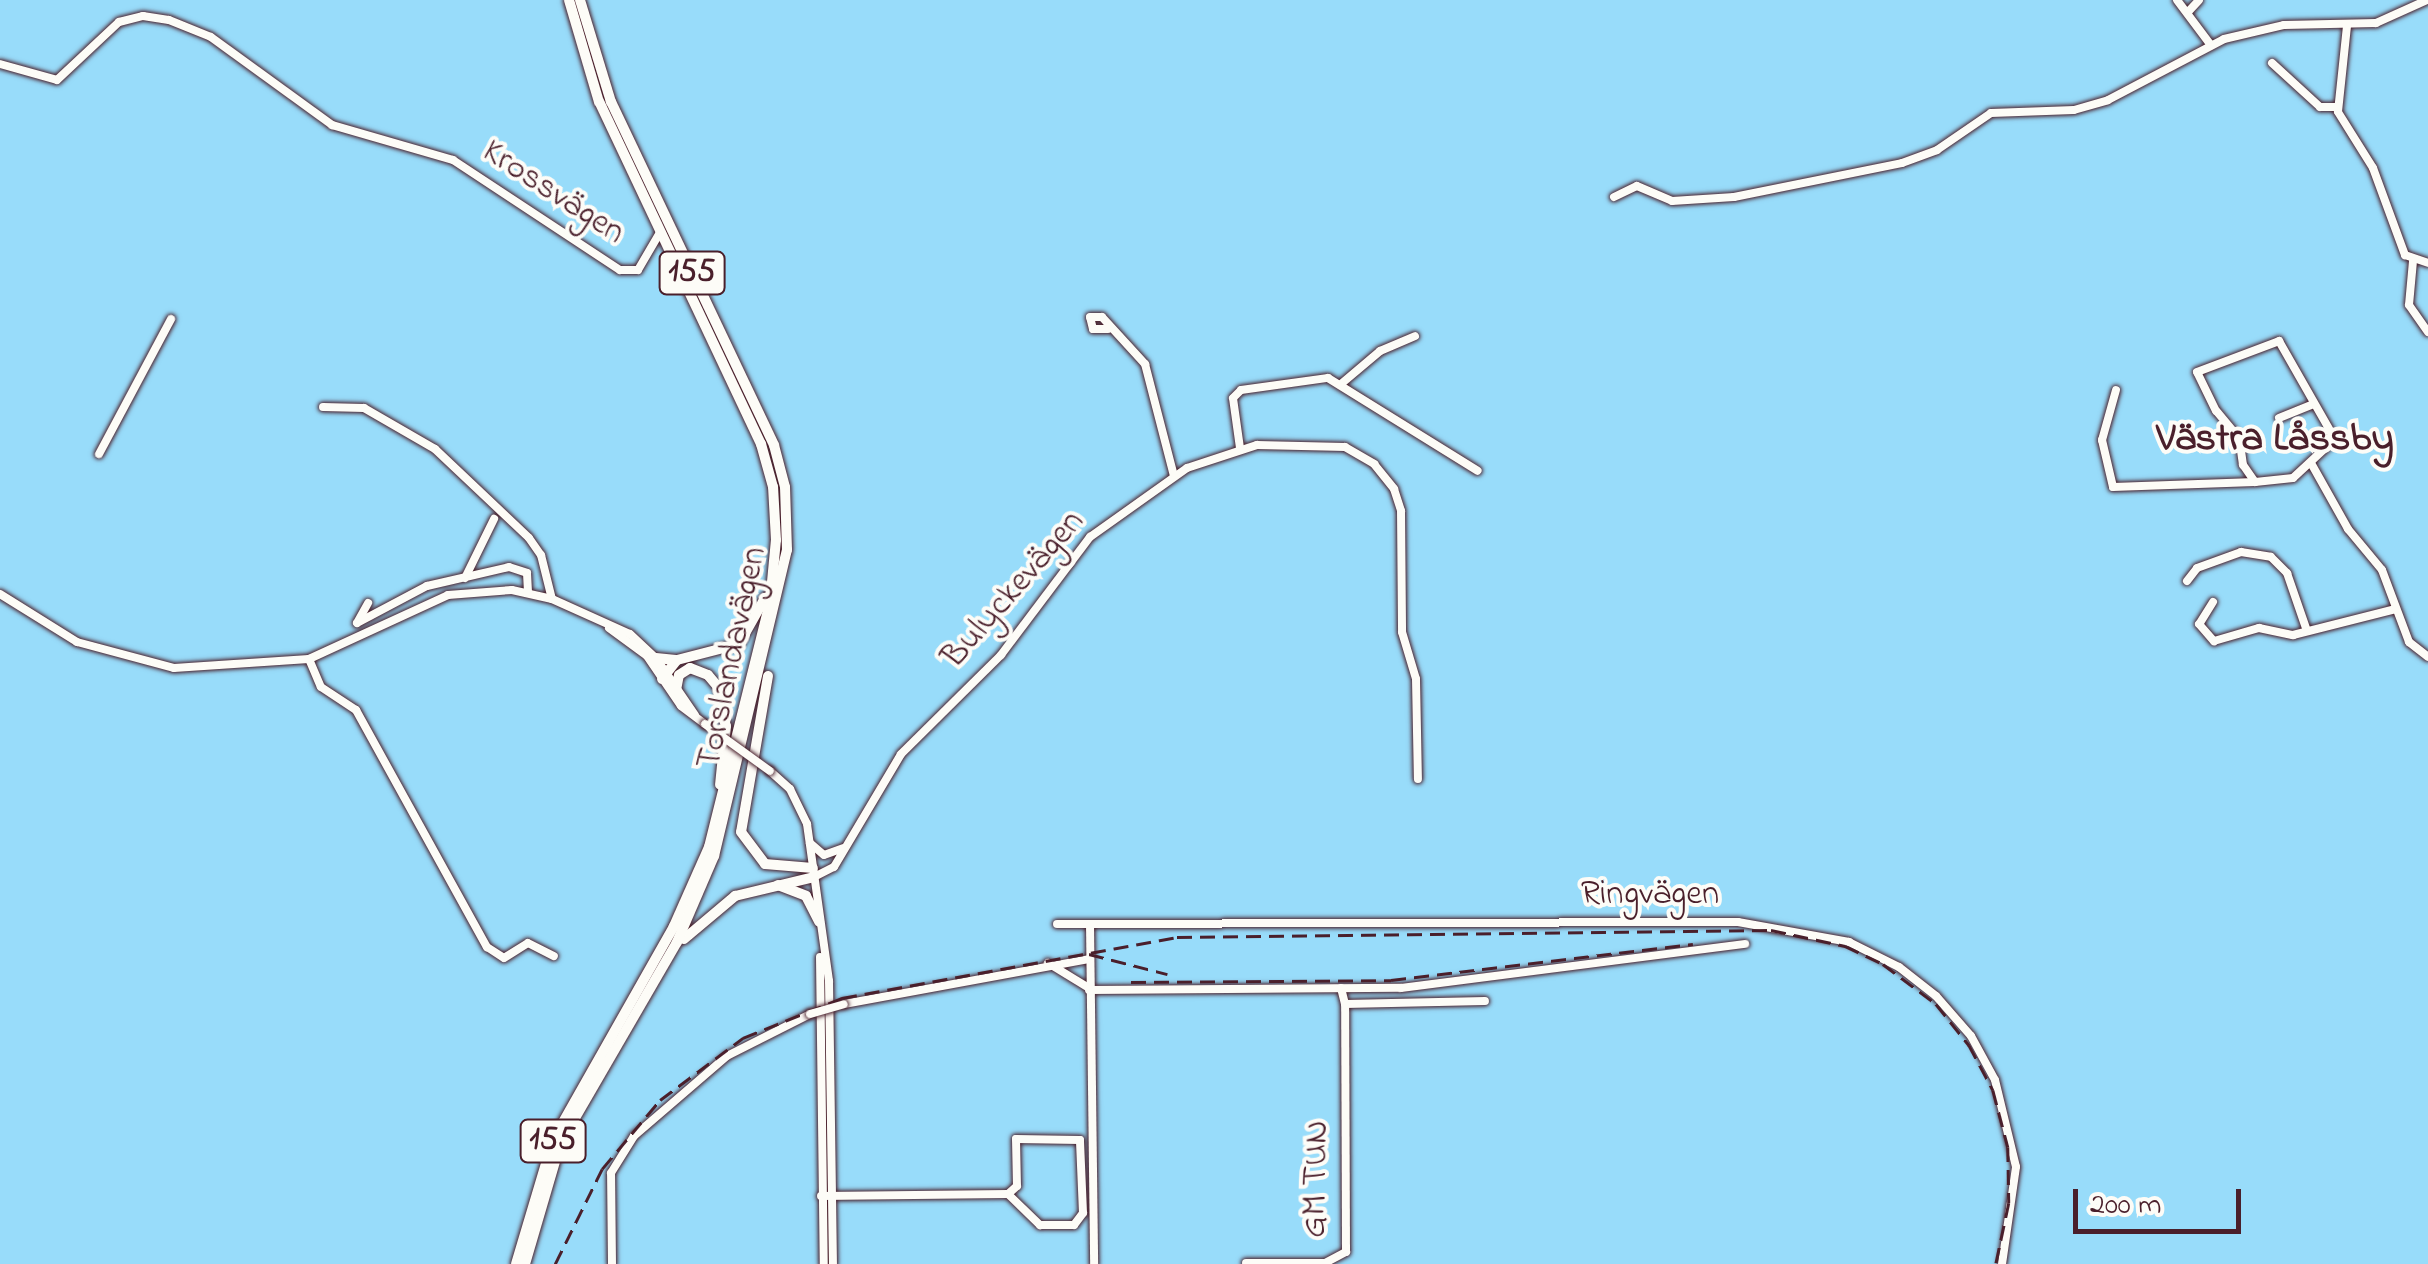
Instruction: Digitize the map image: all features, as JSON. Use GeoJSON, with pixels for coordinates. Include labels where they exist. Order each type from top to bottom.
{"type":"FeatureCollection","features":[{"type":"Feature","properties":{"kind":"main road","name":"Torslandavägen"},"geometry":{"type":"LineString","coordinates":[[516,1264],[554,1140],[670,933],[719,813],[774,564],[775,507],[763,451],[592,86],[569,0]]}},
{"type":"Feature","properties":{"kind":"main road","name":"Torslandavägen"},"geometry":{"type":"LineString","coordinates":[[525,1264],[560,1144],[696,902],[723,828],[787,550],[785,487],[774,445],[611,102],[580,0]]}},
{"type":"Feature","properties":{"kind":"main road"},"geometry":{"type":"LineString","coordinates":[[787,550],[740,825],[748,848],[765,864],[813,872]]}},
{"type":"Feature","properties":{"kind":"main road"},"geometry":{"type":"LineString","coordinates":[[660,669],[739,644],[759,614],[774,564]]}},
{"type":"Feature","properties":{"kind":"main road"},"geometry":{"type":"LineString","coordinates":[[676,690],[682,665]]}},
{"type":"Feature","properties":{"kind":"main road"},"geometry":{"type":"LineString","coordinates":[[670,933],[714,814],[726,726],[714,680],[682,665]]}},
{"type":"Feature","properties":{"kind":"main road"},"geometry":{"type":"LineString","coordinates":[[659,971],[700,920],[767,884],[813,872]]}},
{"type":"Feature","properties":{"kind":"main road"},"geometry":{"type":"LineString","coordinates":[[767,884],[802,893],[819,922]]}},
{"type":"Feature","properties":{"kind":"street"},"geometry":{"type":"LineString","coordinates":[[2177,0],[2210,44]]}},
{"type":"Feature","properties":{"kind":"street"},"geometry":{"type":"LineString","coordinates":[[2188,12],[2199,0]]}},
{"type":"Feature","properties":{"kind":"street"},"geometry":{"type":"LineString","coordinates":[[1614,196],[1637,186],[1672,201],[1734,197],[1913,160],[1952,142],[1985,116],[2091,106],[2210,44],[2284,25],[2347,26],[2394,18],[2424,2],[2428,17]]}},
{"type":"Feature","properties":{"kind":"street","name":"Krossvägen"},"geometry":{"type":"LineString","coordinates":[[0,64],[57,80],[119,22],[142,16],[169,20],[211,37],[332,125],[453,160],[620,270],[638,270],[652,252],[660,230]]}},
{"type":"Feature","properties":{"kind":"street"},"geometry":{"type":"LineString","coordinates":[[2347,26],[2336,107],[2373,168],[2413,262],[2409,305],[2428,332]]}},
{"type":"Feature","properties":{"kind":"street"},"geometry":{"type":"LineString","coordinates":[[2272,63],[2320,107],[2336,107]]}},
{"type":"Feature","properties":{"kind":"street","name":"Krossvägen"},"geometry":{"type":"LineString","coordinates":[[652,252],[671,254]]}},
{"type":"Feature","properties":{"kind":"street"},"geometry":{"type":"LineString","coordinates":[[2413,262],[2428,264]]}},
{"type":"Feature","properties":{"kind":"street"},"geometry":{"type":"LineString","coordinates":[[99,454],[171,319]]}},
{"type":"Feature","properties":{"kind":"street"},"geometry":{"type":"LineString","coordinates":[[1108,329],[1145,364],[1174,476]]}},
{"type":"Feature","properties":{"kind":"street"},"geometry":{"type":"LineString","coordinates":[[1341,384],[1380,351],[1415,336]]}},
{"type":"Feature","properties":{"kind":"street"},"geometry":{"type":"LineString","coordinates":[[2116,390],[2102,440],[2113,488],[2285,482],[2334,440],[2278,341],[2199,369],[2207,397],[2239,438],[2244,466],[2255,482]]}},
{"type":"Feature","properties":{"kind":"street"},"geometry":{"type":"LineString","coordinates":[[1240,448],[1233,398],[1241,390],[1328,378],[1478,470]]}},
{"type":"Feature","properties":{"kind":"street"},"geometry":{"type":"LineString","coordinates":[[2279,418],[2314,404]]}},
{"type":"Feature","properties":{"kind":"street"},"geometry":{"type":"LineString","coordinates":[[322,407],[364,408],[434,449],[529,538],[541,555],[552,599]]}},
{"type":"Feature","properties":{"kind":"street","name":"Bulyckevägen"},"geometry":{"type":"LineString","coordinates":[[813,872],[842,850],[900,754],[1001,656],[1066,561],[1120,512],[1174,476],[1240,448],[1302,442],[1345,447],[1381,470],[1394,489],[1402,511],[1402,632],[1416,679],[1418,779]]}},
{"type":"Feature","properties":{"kind":"street"},"geometry":{"type":"LineString","coordinates":[[2311,462],[2348,529],[2375,558],[2409,642],[2428,656]]}},
{"type":"Feature","properties":{"kind":"street"},"geometry":{"type":"LineString","coordinates":[[465,578],[494,519]]}},
{"type":"Feature","properties":{"kind":"street"},"geometry":{"type":"LineString","coordinates":[[2188,582],[2197,568],[2241,552],[2271,557],[2286,573],[2307,631]]}},
{"type":"Feature","properties":{"kind":"street"},"geometry":{"type":"LineString","coordinates":[[368,603],[357,623],[427,586],[520,568],[529,576],[528,593]]}},
{"type":"Feature","properties":{"kind":"street"},"geometry":{"type":"LineString","coordinates":[[0,594],[114,656],[174,668],[309,659],[448,595],[482,589],[528,593],[593,617],[660,669],[694,716]]}},
{"type":"Feature","properties":{"kind":"street"},"geometry":{"type":"LineString","coordinates":[[2213,602],[2199,624],[2210,640],[2260,628],[2293,635],[2396,608]]}},
{"type":"Feature","properties":{"kind":"street"},"geometry":{"type":"LineString","coordinates":[[309,659],[321,686],[355,709],[491,952],[504,958],[528,943],[554,956]]}},
{"type":"Feature","properties":{"kind":"street"},"geometry":{"type":"LineString","coordinates":[[660,669],[694,716],[770,771],[796,798],[810,842],[828,981],[832,1143],[827,1264]]}},
{"type":"Feature","properties":{"kind":"street"},"geometry":{"type":"LineString","coordinates":[[810,842],[824,855],[842,850]]}},
{"type":"Feature","properties":{"kind":"street"},"geometry":{"type":"LineString","coordinates":[[819,922],[823,1168],[827,1196]]}},
{"type":"Feature","properties":{"kind":"street","name":"Ringvägen"},"geometry":{"type":"LineString","coordinates":[[1056,924],[1738,922],[1849,942],[1899,967],[1936,996],[1995,1080],[2016,1161],[2014,1209],[2002,1264]]}},
{"type":"Feature","properties":{"kind":"street"},"geometry":{"type":"LineString","coordinates":[[1090,924],[1091,1263]]}},
{"type":"Feature","properties":{"kind":"street"},"geometry":{"type":"LineString","coordinates":[[1048,963],[1089,989],[1401,988],[1745,944]]}},
{"type":"Feature","properties":{"kind":"street"},"geometry":{"type":"LineString","coordinates":[[612,1264],[611,1173],[634,1136],[727,1056],[810,1014],[844,1004],[1048,963],[1089,962]]}},
{"type":"Feature","properties":{"kind":"street","name":"GM TUN"},"geometry":{"type":"LineString","coordinates":[[1246,1263],[1336,1260],[1348,1243],[1345,1004],[1341,988]]}},
{"type":"Feature","properties":{"kind":"street"},"geometry":{"type":"LineString","coordinates":[[1345,1004],[1485,1002]]}},
{"type":"Feature","properties":{"kind":"street"},"geometry":{"type":"LineString","coordinates":[[815,1147],[824,1124]]}},
{"type":"Feature","properties":{"kind":"street"},"geometry":{"type":"LineString","coordinates":[[827,1196],[1008,1194],[1016,1186],[1016,1139],[1080,1140],[1078,1223],[1040,1225],[1008,1194]]}},
{"type":"Feature","properties":{"kind":"street"},"geometry":{"type":"LineString","coordinates":[[827,1196],[823,1168],[832,1143]]}},
{"type":"Feature","properties":{"kind":"water"},"geometry":{"type":"Polygon","coordinates":[[[0,0],[2428,0],[2428,1264],[0,1264],[0,0]]]}},
{"type":"Feature","properties":{"kind":"railway"},"geometry":{"type":"LineString","coordinates":[[555,1264],[602,1169],[660,1100],[743,1038],[842,998],[1177,937],[1771,930],[1845,946],[1883,964],[1936,1004],[1969,1045],[1993,1090],[2008,1147],[2009,1203],[1996,1264]]}},
{"type":"Feature","properties":{"kind":"railway"},"geometry":{"type":"LineString","coordinates":[[1131,982],[1391,980],[1693,944]]}},
{"type":"Feature","properties":{"kind":"railway"},"geometry":{"type":"LineString","coordinates":[[1089,954],[1167,974]]}},
{"type":"Feature","properties":{"kind":"district","name":"Västra Låssby"},"geometry":{"type":"Point","coordinates":[2275,440]}}]}
